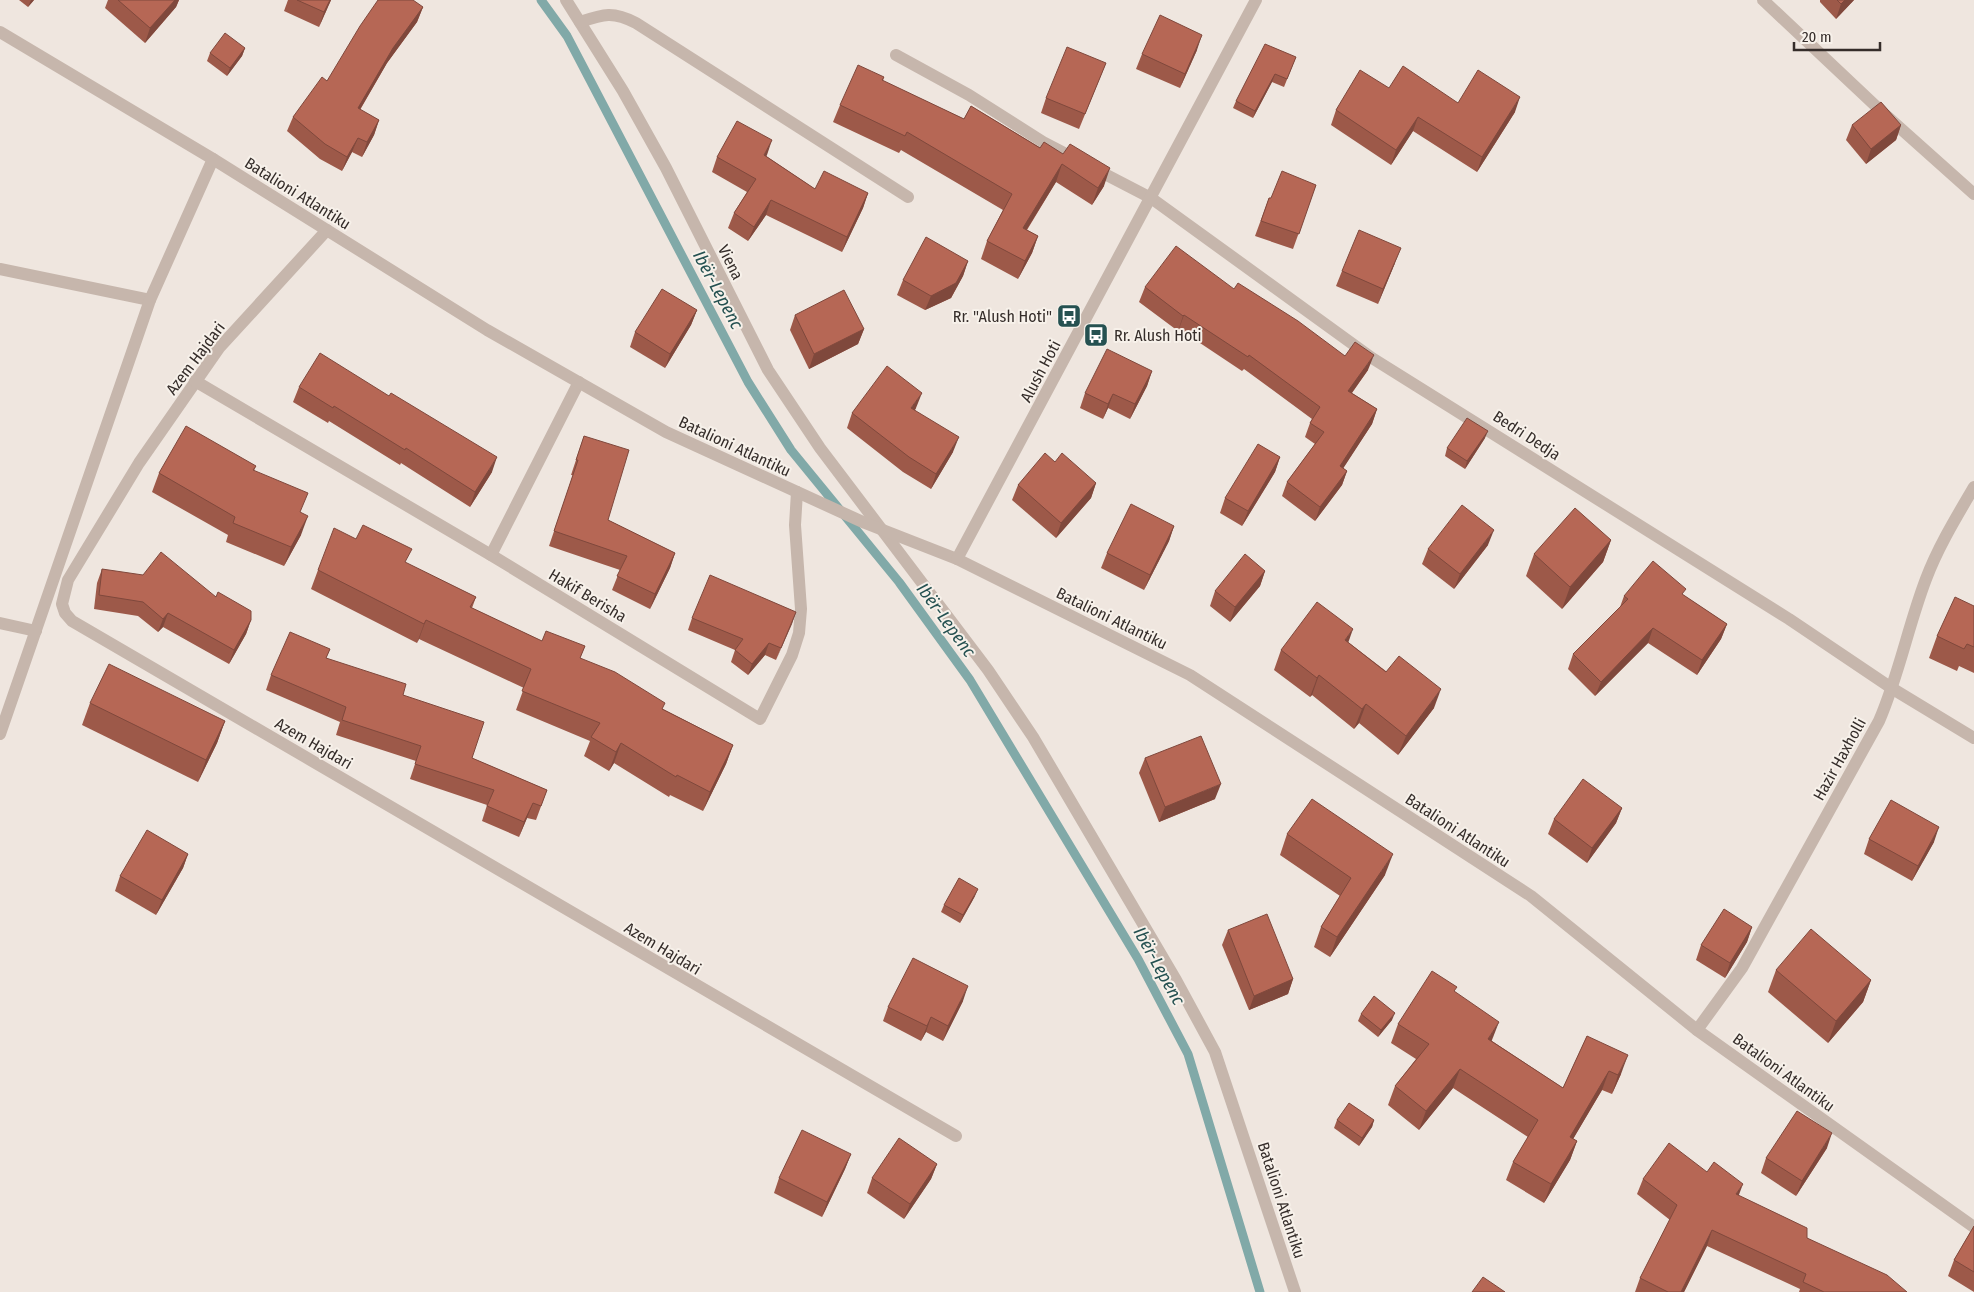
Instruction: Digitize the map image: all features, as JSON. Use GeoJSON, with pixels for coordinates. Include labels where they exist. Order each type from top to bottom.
{"type":"FeatureCollection","features":[{"type":"Feature","properties":{"kind":"street","name":"Viena"},"geometry":{"type":"LineString","coordinates":[[566,0],[666,168],[768,370],[820,448],[882,530]]}},
{"type":"Feature","properties":{"kind":"street","name":"Alush Hoti"},"geometry":{"type":"LineString","coordinates":[[957,559],[1256,0]]}},
{"type":"Feature","properties":{"kind":"street"},"geometry":{"type":"LineString","coordinates":[[1762,0],[1881,111],[1974,194]]}},
{"type":"Feature","properties":{"kind":"street"},"geometry":{"type":"LineString","coordinates":[[580,22],[603,14],[620,14],[908,197]]}},
{"type":"Feature","properties":{"kind":"street","name":"Batalioni Atlantiku"},"geometry":{"type":"LineString","coordinates":[[0,32],[213,159],[487,330],[666,432],[865,523],[957,559],[1190,675],[1531,896],[1698,1030],[1974,1227]]}},
{"type":"Feature","properties":{"kind":"street"},"geometry":{"type":"LineString","coordinates":[[896,54],[969,95],[1043,142],[1151,198]]}},
{"type":"Feature","properties":{"kind":"street"},"geometry":{"type":"LineString","coordinates":[[0,734],[150,300],[213,159]]}},
{"type":"Feature","properties":{"kind":"street","name":"Bedri Dedja"},"geometry":{"type":"LineString","coordinates":[[1151,198],[1372,358],[1781,614],[1892,689],[1974,738]]}},
{"type":"Feature","properties":{"kind":"street","name":"Azem Hajdari"},"geometry":{"type":"LineString","coordinates":[[327,230],[219,348],[194,381],[101,524],[68,580],[62,604],[65,613],[72,621],[476,855],[745,1015],[956,1136]]}},
{"type":"Feature","properties":{"kind":"street"},"geometry":{"type":"LineString","coordinates":[[0,270],[150,300]]}},
{"type":"Feature","properties":{"kind":"street","name":"Hakif Berisha"},"geometry":{"type":"LineString","coordinates":[[194,381],[491,555],[760,718],[792,655],[799,633],[801,609],[795,525],[797,492]]}},
{"type":"Feature","properties":{"kind":"street"},"geometry":{"type":"LineString","coordinates":[[491,555],[579,382]]}},
{"type":"Feature","properties":{"kind":"street","name":"Hazir Haxholli"},"geometry":{"type":"LineString","coordinates":[[1698,1030],[1742,968],[1879,721],[1892,689],[1909,625],[1927,576],[1974,486]]}},
{"type":"Feature","properties":{"kind":"street","name":"Batalioni Atlantiku"},"geometry":{"type":"LineString","coordinates":[[882,530],[988,670],[1033,737],[1185,996],[1215,1052],[1295,1292]]}},
{"type":"Feature","properties":{"kind":"street"},"geometry":{"type":"LineString","coordinates":[[0,623],[36,631]]}},
{"type":"Feature","properties":{"kind":"building"},"geometry":{"type":"Polygon","coordinates":[[[118,0],[175,0],[150,28],[118,0]]]}},
{"type":"Feature","properties":{"kind":"building"},"geometry":{"type":"Polygon","coordinates":[[[297,0],[330,0],[324,12],[297,0]]]}},
{"type":"Feature","properties":{"kind":"building"},"geometry":{"type":"Polygon","coordinates":[[[378,0],[413,0],[423,7],[393,48],[358,108],[379,120],[367,142],[358,138],[347,157],[325,144],[293,117],[322,77],[327,81],[378,0]]]}},
{"type":"Feature","properties":{"kind":"building"},"geometry":{"type":"Polygon","coordinates":[[[1837,0],[1845,0],[1841,4],[1837,0]]]}},
{"type":"Feature","properties":{"kind":"building"},"geometry":{"type":"Polygon","coordinates":[[[1160,15],[1202,35],[1185,74],[1142,54],[1160,15]]]}},
{"type":"Feature","properties":{"kind":"building"},"geometry":{"type":"Polygon","coordinates":[[[225,33],[245,48],[230,68],[210,53],[225,33]]]}},
{"type":"Feature","properties":{"kind":"building"},"geometry":{"type":"Polygon","coordinates":[[[1265,44],[1296,57],[1287,79],[1275,74],[1255,111],[1236,101],[1265,44]]]}},
{"type":"Feature","properties":{"kind":"building"},"geometry":{"type":"Polygon","coordinates":[[[1067,47],[1106,63],[1085,114],[1046,98],[1067,47]]]}},
{"type":"Feature","properties":{"kind":"building"},"geometry":{"type":"Polygon","coordinates":[[[858,65],[884,77],[882,80],[964,119],[971,106],[1040,148],[1044,142],[1063,154],[1070,144],[1110,168],[1098,188],[1062,164],[1023,228],[1038,236],[1025,261],[987,241],[1012,194],[907,132],[905,136],[840,105],[858,65]]]}},
{"type":"Feature","properties":{"kind":"building"},"geometry":{"type":"Polygon","coordinates":[[[1403,66],[1458,103],[1478,70],[1520,97],[1482,157],[1418,117],[1396,150],[1336,110],[1360,70],[1389,88],[1403,66]]]}},
{"type":"Feature","properties":{"kind":"building"},"geometry":{"type":"Polygon","coordinates":[[[1881,102],[1901,125],[1871,149],[1852,125],[1881,102]]]}},
{"type":"Feature","properties":{"kind":"building"},"geometry":{"type":"Polygon","coordinates":[[[737,121],[772,140],[764,155],[815,189],[824,171],[868,193],[847,237],[771,200],[754,227],[734,213],[756,179],[717,157],[737,121]]]}},
{"type":"Feature","properties":{"kind":"building"},"geometry":{"type":"Polygon","coordinates":[[[1282,171],[1316,185],[1299,234],[1261,221],[1269,198],[1271,198],[1282,171]]]}},
{"type":"Feature","properties":{"kind":"building"},"geometry":{"type":"Polygon","coordinates":[[[1359,230],[1401,248],[1383,289],[1342,271],[1359,230]]]}},
{"type":"Feature","properties":{"kind":"building"},"geometry":{"type":"Polygon","coordinates":[[[926,237],[968,261],[956,283],[931,296],[903,280],[926,237]]]}},
{"type":"Feature","properties":{"kind":"building"},"geometry":{"type":"Polygon","coordinates":[[[1176,246],[1234,289],[1238,283],[1298,321],[1345,356],[1355,342],[1374,355],[1348,391],[1377,409],[1340,466],[1347,471],[1320,507],[1287,482],[1324,432],[1310,423],[1320,407],[1249,355],[1248,357],[1183,316],[1145,287],[1176,246]]]}},
{"type":"Feature","properties":{"kind":"building"},"geometry":{"type":"Polygon","coordinates":[[[662,289],[697,310],[670,354],[635,332],[662,289]]]}},
{"type":"Feature","properties":{"kind":"building"},"geometry":{"type":"Polygon","coordinates":[[[844,290],[864,329],[814,354],[795,315],[844,290]]]}},
{"type":"Feature","properties":{"kind":"building"},"geometry":{"type":"Polygon","coordinates":[[[1107,349],[1152,371],[1135,404],[1113,394],[1108,404],[1085,393],[1107,349]]]}},
{"type":"Feature","properties":{"kind":"building"},"geometry":{"type":"Polygon","coordinates":[[[320,353],[389,396],[391,393],[497,457],[475,492],[406,448],[405,450],[334,406],[333,408],[299,387],[320,353]]]}},
{"type":"Feature","properties":{"kind":"building"},"geometry":{"type":"Polygon","coordinates":[[[887,366],[922,393],[911,408],[959,437],[936,474],[909,457],[852,413],[887,366]]]}},
{"type":"Feature","properties":{"kind":"building"},"geometry":{"type":"Polygon","coordinates":[[[1467,418],[1488,431],[1467,461],[1447,448],[1467,418]]]}},
{"type":"Feature","properties":{"kind":"building"},"geometry":{"type":"Polygon","coordinates":[[[186,426],[256,466],[253,470],[308,493],[300,512],[308,516],[291,547],[233,523],[235,517],[159,473],[186,426]]]}},
{"type":"Feature","properties":{"kind":"building"},"geometry":{"type":"Polygon","coordinates":[[[584,436],[629,450],[608,520],[675,553],[655,594],[617,576],[627,556],[554,531],[578,460],[576,460],[584,436]]]}},
{"type":"Feature","properties":{"kind":"building"},"geometry":{"type":"Polygon","coordinates":[[[1258,444],[1280,457],[1248,511],[1225,498],[1258,444]]]}},
{"type":"Feature","properties":{"kind":"building"},"geometry":{"type":"Polygon","coordinates":[[[1045,453],[1055,462],[1062,453],[1096,483],[1061,523],[1018,485],[1045,453]]]}},
{"type":"Feature","properties":{"kind":"building"},"geometry":{"type":"Polygon","coordinates":[[[1131,504],[1174,526],[1150,575],[1107,553],[1131,504]]]}},
{"type":"Feature","properties":{"kind":"building"},"geometry":{"type":"Polygon","coordinates":[[[1462,505],[1494,530],[1460,574],[1428,549],[1462,505]]]}},
{"type":"Feature","properties":{"kind":"building"},"geometry":{"type":"Polygon","coordinates":[[[1575,508],[1611,540],[1570,587],[1534,554],[1575,508]]]}},
{"type":"Feature","properties":{"kind":"building"},"geometry":{"type":"Polygon","coordinates":[[[363,525],[412,549],[405,562],[476,597],[470,607],[542,641],[546,631],[585,646],[580,658],[615,672],[665,703],[662,709],[733,745],[710,792],[677,775],[676,777],[621,743],[616,752],[591,737],[600,723],[522,691],[531,669],[426,620],[424,624],[318,570],[334,528],[356,539],[363,525]]]}},
{"type":"Feature","properties":{"kind":"building"},"geometry":{"type":"Polygon","coordinates":[[[161,552],[216,597],[218,592],[251,611],[251,620],[234,650],[168,613],[163,619],[143,602],[99,595],[102,569],[143,575],[161,552]]]}},
{"type":"Feature","properties":{"kind":"building"},"geometry":{"type":"Polygon","coordinates":[[[1245,554],[1265,571],[1235,607],[1215,591],[1245,554]]]}},
{"type":"Feature","properties":{"kind":"building"},"geometry":{"type":"Polygon","coordinates":[[[1653,561],[1686,589],[1682,594],[1727,624],[1702,660],[1653,628],[1601,682],[1573,654],[1628,599],[1624,596],[1653,561]]]}},
{"type":"Feature","properties":{"kind":"building"},"geometry":{"type":"Polygon","coordinates":[[[710,575],[796,612],[781,648],[769,643],[752,664],[735,650],[743,639],[692,618],[710,575]]]}},
{"type":"Feature","properties":{"kind":"building"},"geometry":{"type":"Polygon","coordinates":[[[1955,597],[1974,606],[1974,647],[1967,644],[1964,649],[1937,636],[1955,597]]]}},
{"type":"Feature","properties":{"kind":"building"},"geometry":{"type":"Polygon","coordinates":[[[1317,602],[1353,629],[1345,640],[1386,672],[1399,656],[1441,689],[1406,736],[1366,704],[1362,709],[1319,675],[1317,678],[1281,650],[1317,602]]]}},
{"type":"Feature","properties":{"kind":"building"},"geometry":{"type":"Polygon","coordinates":[[[290,632],[330,649],[326,658],[406,684],[403,695],[484,722],[472,758],[547,790],[541,806],[533,803],[524,822],[487,806],[494,790],[415,764],[421,746],[342,720],[346,707],[271,675],[290,632]]]}},
{"type":"Feature","properties":{"kind":"building"},"geometry":{"type":"Polygon","coordinates":[[[109,664],[225,721],[206,760],[90,703],[109,664]]]}},
{"type":"Feature","properties":{"kind":"building"},"geometry":{"type":"Polygon","coordinates":[[[1201,736],[1221,784],[1165,807],[1145,758],[1201,736]]]}},
{"type":"Feature","properties":{"kind":"building"},"geometry":{"type":"Polygon","coordinates":[[[1583,779],[1622,808],[1592,848],[1554,819],[1583,779]]]}},
{"type":"Feature","properties":{"kind":"building"},"geometry":{"type":"Polygon","coordinates":[[[1312,799],[1393,854],[1337,937],[1321,927],[1351,878],[1287,834],[1312,799]]]}},
{"type":"Feature","properties":{"kind":"building"},"geometry":{"type":"Polygon","coordinates":[[[1891,800],[1939,827],[1918,866],[1869,839],[1891,800]]]}},
{"type":"Feature","properties":{"kind":"building"},"geometry":{"type":"Polygon","coordinates":[[[147,830],[188,854],[162,900],[120,876],[147,830]]]}},
{"type":"Feature","properties":{"kind":"building"},"geometry":{"type":"Polygon","coordinates":[[[959,878],[978,889],[963,915],[944,905],[959,878]]]}},
{"type":"Feature","properties":{"kind":"building"},"geometry":{"type":"Polygon","coordinates":[[[1724,909],[1752,927],[1730,963],[1701,945],[1724,909]]]}},
{"type":"Feature","properties":{"kind":"building"},"geometry":{"type":"Polygon","coordinates":[[[1267,914],[1293,979],[1254,996],[1228,930],[1267,914]]]}},
{"type":"Feature","properties":{"kind":"building"},"geometry":{"type":"Polygon","coordinates":[[[1811,929],[1871,980],[1836,1021],[1776,970],[1811,929]]]}},
{"type":"Feature","properties":{"kind":"building"},"geometry":{"type":"Polygon","coordinates":[[[913,958],[968,986],[948,1026],[931,1017],[927,1026],[888,1007],[913,958]]]}},
{"type":"Feature","properties":{"kind":"building"},"geometry":{"type":"Polygon","coordinates":[[[1432,971],[1457,987],[1454,991],[1499,1022],[1488,1039],[1563,1088],[1587,1036],[1628,1055],[1618,1075],[1609,1071],[1570,1137],[1577,1141],[1551,1184],[1513,1162],[1538,1120],[1460,1069],[1426,1111],[1395,1086],[1429,1044],[1398,1024],[1432,971]]]}},
{"type":"Feature","properties":{"kind":"building"},"geometry":{"type":"Polygon","coordinates":[[[1374,996],[1395,1013],[1381,1030],[1361,1014],[1374,996]]]}},
{"type":"Feature","properties":{"kind":"building"},"geometry":{"type":"Polygon","coordinates":[[[1349,1103],[1374,1120],[1362,1138],[1337,1120],[1349,1103]]]}},
{"type":"Feature","properties":{"kind":"building"},"geometry":{"type":"Polygon","coordinates":[[[1797,1111],[1832,1133],[1802,1181],[1766,1158],[1797,1111]]]}},
{"type":"Feature","properties":{"kind":"building"},"geometry":{"type":"Polygon","coordinates":[[[802,1130],[851,1154],[827,1202],[779,1178],[802,1130]]]}},
{"type":"Feature","properties":{"kind":"building"},"geometry":{"type":"Polygon","coordinates":[[[899,1138],[937,1164],[910,1204],[872,1178],[899,1138]]]}},
{"type":"Feature","properties":{"kind":"building"},"geometry":{"type":"Polygon","coordinates":[[[1669,1143],[1707,1172],[1714,1162],[1743,1184],[1736,1194],[1807,1228],[1807,1238],[1887,1275],[1907,1292],[1824,1292],[1803,1282],[1806,1274],[1712,1230],[1681,1292],[1668,1292],[1640,1278],[1677,1205],[1643,1179],[1669,1143]]]}},
{"type":"Feature","properties":{"kind":"building"},"geometry":{"type":"Polygon","coordinates":[[[1974,1226],[1974,1272],[1954,1260],[1974,1226]]]}},
{"type":"Feature","properties":{"kind":"building"},"geometry":{"type":"Polygon","coordinates":[[[1483,1277],[1505,1292],[1472,1292],[1483,1277]]]}},
{"type":"Feature","properties":{"kind":"waterway","name":"Ibër-Lepenc"},"geometry":{"type":"LineString","coordinates":[[541,0],[567,36],[748,382],[791,450],[899,582],[970,680],[1138,959],[1188,1054],[1260,1292]]}},
{"type":"Feature","properties":{"kind":"place","name":"Rr. \"Alush Hoti\""},"geometry":{"type":"Point","coordinates":[1069,316]}},
{"type":"Feature","properties":{"kind":"place","name":"Rr. Alush Hoti"},"geometry":{"type":"Point","coordinates":[1096,335]}}]}
